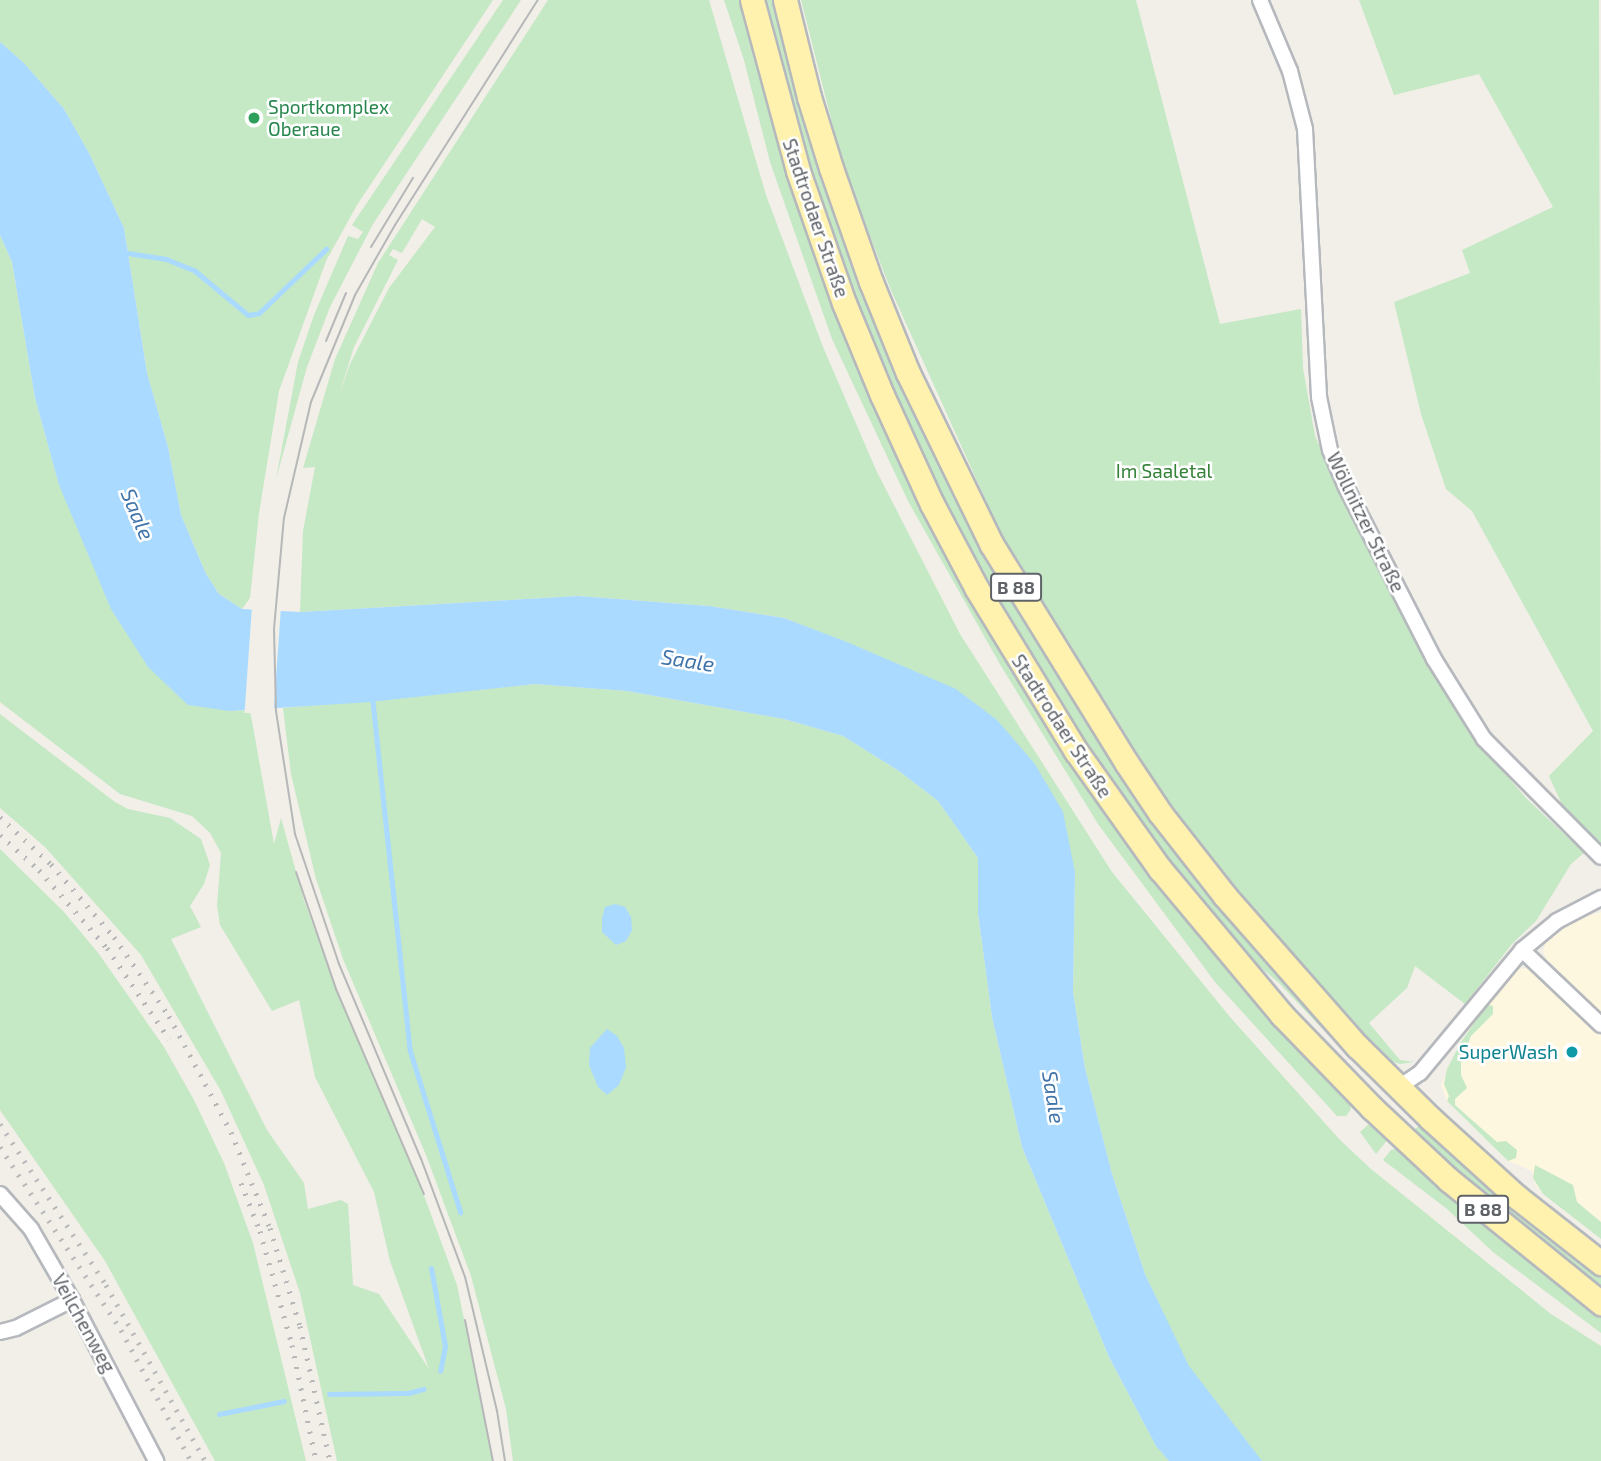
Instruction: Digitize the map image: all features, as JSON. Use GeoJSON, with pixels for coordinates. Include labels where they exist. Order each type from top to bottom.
{"type":"FeatureCollection","features":[{"type":"Feature","properties":{"kind":"main road","name":"Stadtrodaer Straße"},"geometry":{"type":"LineString","coordinates":[[752,0],[798,171],[844,303],[881,395],[932,504],[976,589],[1076,751],[1160,869],[1282,1015],[1372,1108],[1458,1188],[1601,1303]]}},
{"type":"Feature","properties":{"kind":"main road","name":"Stadtrodaer Straße"},"geometry":{"type":"LineString","coordinates":[[785,0],[809,97],[871,282],[946,456],[1028,607],[1160,813],[1300,983],[1399,1087],[1517,1197],[1601,1263]]}},
{"type":"Feature","properties":{"kind":"main road"},"geometry":{"type":"LineString","coordinates":[[1372,1108],[1399,1087]]}},
{"type":"Feature","properties":{"kind":"street","name":"Wöllnitzer Straße"},"geometry":{"type":"LineString","coordinates":[[1260,0],[1290,71],[1305,129],[1318,385],[1330,450],[1346,488],[1434,659],[1484,739],[1601,856]]}},
{"type":"Feature","properties":{"kind":"street"},"geometry":{"type":"LineString","coordinates":[[1399,1087],[1420,1073],[1522,950],[1557,921],[1601,898]]}},
{"type":"Feature","properties":{"kind":"street"},"geometry":{"type":"LineString","coordinates":[[1522,950],[1601,1025]]}},
{"type":"Feature","properties":{"kind":"street","name":"Veilchenweg"},"geometry":{"type":"LineString","coordinates":[[0,1194],[31,1229],[72,1300],[156,1461]]}},
{"type":"Feature","properties":{"kind":"street"},"geometry":{"type":"LineString","coordinates":[[0,1332],[72,1300]]}},
{"type":"Feature","properties":{"kind":"shaded area"},"geometry":{"type":"Polygon","coordinates":[[[1601,912],[1601,1015],[1548,965],[1543,951],[1547,939],[1555,931],[1570,922],[1601,912]]]}},
{"type":"Feature","properties":{"kind":"shaded area"},"geometry":{"type":"Polygon","coordinates":[[[1528,968],[1601,1032],[1601,1239],[1543,1194],[1535,1184],[1532,1171],[1508,1161],[1447,1101],[1441,1085],[1461,1042],[1478,1016],[1515,969],[1528,968]]]}},
{"type":"Feature","properties":{"kind":"green space"},"geometry":{"type":"Polygon","coordinates":[[[0,0],[493,0],[357,205],[326,261],[279,391],[259,513],[250,598],[242,609],[219,594],[206,574],[181,515],[168,447],[147,373],[124,228],[89,153],[64,109],[24,63],[0,42],[0,0]]]}},
{"type":"Feature","properties":{"kind":"green space"},"geometry":{"type":"Polygon","coordinates":[[[503,0],[521,0],[373,224],[330,307],[307,367],[276,479],[298,362],[314,315],[348,236],[358,239],[363,232],[352,225],[503,0]]]}},
{"type":"Feature","properties":{"kind":"green space"},"geometry":{"type":"Polygon","coordinates":[[[548,0],[709,0],[766,195],[823,347],[876,470],[960,634],[1112,872],[1230,1017],[1340,1140],[1371,1169],[1551,1314],[1601,1346],[1601,1461],[1262,1461],[1255,1455],[1188,1366],[1145,1274],[1112,1174],[1085,1068],[1073,992],[1075,872],[862,649],[784,618],[709,606],[578,596],[300,612],[303,531],[315,467],[303,468],[335,359],[378,263],[548,0]],[[422,219],[402,253],[393,249],[389,255],[398,260],[354,347],[339,395],[350,364],[389,288],[435,227],[422,219]]]}},
{"type":"Feature","properties":{"kind":"green space"},"geometry":{"type":"Polygon","coordinates":[[[724,0],[743,0],[788,167],[1012,666],[1349,1098],[1351,1109],[1346,1116],[1337,1116],[1215,982],[1098,824],[1001,666],[908,501],[832,339],[770,162],[744,60],[724,0]]]}},
{"type":"Feature","properties":{"kind":"green space"},"geometry":{"type":"Polygon","coordinates":[[[764,0],[774,0],[818,162],[998,572],[1126,780],[1371,1072],[1367,1076],[1279,983],[1254,962],[1193,892],[1119,792],[1069,716],[963,537],[919,447],[857,303],[808,165],[764,0]]]}},
{"type":"Feature","properties":{"kind":"green space","name":"Im Saaletal"},"geometry":{"type":"Polygon","coordinates":[[[801,0],[1136,0],[1220,324],[1301,309],[1303,368],[1315,436],[1357,529],[1428,661],[1479,744],[1526,798],[1584,853],[1571,864],[1536,921],[1512,944],[1465,1004],[1415,966],[1407,988],[1369,1023],[1400,1060],[1414,1062],[1400,1064],[1390,1061],[1289,957],[1128,752],[1002,536],[890,288],[843,166],[801,0]]]}},
{"type":"Feature","properties":{"kind":"green space"},"geometry":{"type":"Polygon","coordinates":[[[1359,0],[1599,0],[1601,844],[1565,811],[1549,776],[1593,731],[1472,511],[1446,489],[1421,414],[1394,302],[1470,273],[1462,250],[1553,207],[1479,74],[1394,95],[1359,0]]]}},
{"type":"Feature","properties":{"kind":"green space"},"geometry":{"type":"Polygon","coordinates":[[[0,235],[12,262],[35,398],[59,485],[230,711],[250,710],[274,844],[281,818],[304,900],[336,989],[422,1190],[457,1285],[493,1461],[337,1461],[300,1293],[264,1185],[221,1091],[141,955],[45,847],[0,808],[0,714],[115,802],[128,809],[170,818],[201,839],[210,865],[204,884],[190,906],[201,927],[171,939],[267,1130],[304,1183],[308,1209],[341,1200],[348,1204],[353,1285],[379,1294],[429,1369],[390,1261],[374,1192],[315,1077],[299,1000],[272,1011],[220,925],[217,906],[221,853],[210,833],[192,816],[120,794],[0,702],[0,235]]]}},
{"type":"Feature","properties":{"kind":"green space"},"geometry":{"type":"Polygon","coordinates":[[[535,684],[627,691],[784,719],[843,736],[899,771],[938,801],[978,858],[978,913],[992,1017],[1022,1147],[1109,1357],[1156,1446],[1169,1461],[513,1461],[506,1409],[471,1276],[426,1155],[343,959],[316,879],[291,774],[283,708],[535,684]]]}},
{"type":"Feature","properties":{"kind":"green space"},"geometry":{"type":"Polygon","coordinates":[[[0,849],[64,912],[99,954],[164,1047],[194,1100],[224,1163],[253,1243],[306,1461],[215,1461],[105,1261],[0,1110],[0,849]]]}},
{"type":"Feature","properties":{"kind":"green space"},"geometry":{"type":"Polygon","coordinates":[[[1487,1005],[1493,1006],[1493,1014],[1471,1036],[1461,1063],[1461,1075],[1467,1088],[1455,1099],[1455,1105],[1497,1142],[1506,1141],[1517,1150],[1516,1158],[1508,1161],[1447,1101],[1449,1096],[1444,1084],[1447,1069],[1461,1042],[1487,1005]]]}},
{"type":"Feature","properties":{"kind":"green space"},"geometry":{"type":"Polygon","coordinates":[[[1421,1124],[1496,1195],[1601,1278],[1601,1288],[1560,1257],[1413,1131],[1421,1124]]]}},
{"type":"Feature","properties":{"kind":"green space"},"geometry":{"type":"Polygon","coordinates":[[[1368,1125],[1379,1128],[1389,1138],[1376,1154],[1360,1132],[1368,1125]]]}},
{"type":"Feature","properties":{"kind":"green space"},"geometry":{"type":"Polygon","coordinates":[[[1399,1148],[1442,1189],[1601,1316],[1601,1333],[1493,1252],[1447,1209],[1383,1160],[1391,1150],[1399,1148]]]}},
{"type":"Feature","properties":{"kind":"green space"},"geometry":{"type":"Polygon","coordinates":[[[1535,1165],[1573,1185],[1577,1202],[1601,1222],[1601,1239],[1543,1194],[1533,1178],[1535,1165]]]}},
{"type":"Feature","properties":{"kind":"water","name":"Saale"},"geometry":{"type":"Polygon","coordinates":[[[0,42],[24,63],[64,109],[89,153],[124,228],[147,373],[168,447],[181,515],[206,574],[219,594],[242,609],[300,612],[578,596],[709,606],[784,618],[956,689],[997,720],[1035,764],[1063,812],[1075,872],[1073,992],[1085,1068],[1112,1174],[1145,1274],[1189,1366],[1262,1461],[1169,1461],[1156,1446],[1109,1357],[1022,1147],[992,1017],[978,913],[978,858],[938,801],[899,771],[843,736],[784,719],[627,691],[535,684],[370,702],[230,711],[188,705],[148,667],[111,609],[59,485],[35,398],[12,262],[0,235],[0,42]]]}},
{"type":"Feature","properties":{"kind":"water"},"geometry":{"type":"Polygon","coordinates":[[[615,904],[625,907],[631,917],[632,930],[626,941],[616,945],[602,932],[605,907],[615,904]]]}},
{"type":"Feature","properties":{"kind":"water"},"geometry":{"type":"Polygon","coordinates":[[[607,1029],[617,1036],[624,1048],[626,1067],[619,1085],[607,1095],[598,1087],[589,1065],[590,1048],[607,1029]]]}},
{"type":"Feature","properties":{"kind":"pier"},"geometry":{"type":"Polygon","coordinates":[[[252,606],[281,608],[273,715],[245,713],[252,606]]]}},
{"type":"Feature","properties":{"kind":"waterway"},"geometry":{"type":"LineString","coordinates":[[121,252],[166,259],[195,271],[248,315],[259,313],[326,249]]}},
{"type":"Feature","properties":{"kind":"waterway"},"geometry":{"type":"LineString","coordinates":[[372,697],[410,1051],[460,1212]]}},
{"type":"Feature","properties":{"kind":"waterway"},"geometry":{"type":"LineString","coordinates":[[431,1268],[445,1346],[440,1371]]}},
{"type":"Feature","properties":{"kind":"waterway"},"geometry":{"type":"LineString","coordinates":[[329,1394],[408,1393],[423,1389]]}},
{"type":"Feature","properties":{"kind":"waterway"},"geometry":{"type":"LineString","coordinates":[[219,1414],[284,1401]]}},
{"type":"Feature","properties":{"kind":"tram line"},"geometry":{"type":"LineString","coordinates":[[505,1461],[497,1411],[465,1277],[421,1159],[339,964],[295,834],[276,711],[274,629],[284,518],[311,402],[355,295],[395,225],[538,0]]}},
{"type":"Feature","properties":{"kind":"tram line"},"geometry":{"type":"LineString","coordinates":[[371,247],[413,178]]}},
{"type":"Feature","properties":{"kind":"tram line"},"geometry":{"type":"LineString","coordinates":[[326,341],[346,293]]}},
{"type":"Feature","properties":{"kind":"tram line"},"geometry":{"type":"LineString","coordinates":[[296,872],[336,989],[424,1194]]}},
{"type":"Feature","properties":{"kind":"tram line"},"geometry":{"type":"LineString","coordinates":[[465,1320],[493,1461]]}},
{"type":"Feature","properties":{"kind":"railway"},"geometry":{"type":"LineString","coordinates":[[0,817],[51,864],[114,937],[169,1016],[231,1132],[270,1228],[300,1326],[330,1461]]}},
{"type":"Feature","properties":{"kind":"railway"},"geometry":{"type":"LineString","coordinates":[[0,835],[39,870],[107,948],[169,1039]]}},
{"type":"Feature","properties":{"kind":"railway"},"geometry":{"type":"LineString","coordinates":[[0,1124],[106,1285],[205,1461]]}},
{"type":"Feature","properties":{"kind":"railway"},"geometry":{"type":"LineString","coordinates":[[0,1147],[121,1330],[191,1461]]}},
{"type":"Feature","properties":{"kind":"railway"},"geometry":{"type":"LineString","coordinates":[[241,1183],[260,1231],[292,1345],[316,1461]]}},
{"type":"Feature","properties":{"kind":"place","name":"Sportkomplex Oberaue"},"geometry":{"type":"Point","coordinates":[254,118]}},
{"type":"Feature","properties":{"kind":"place","name":"SuperWash"},"geometry":{"type":"Point","coordinates":[1572,1052]}}]}
